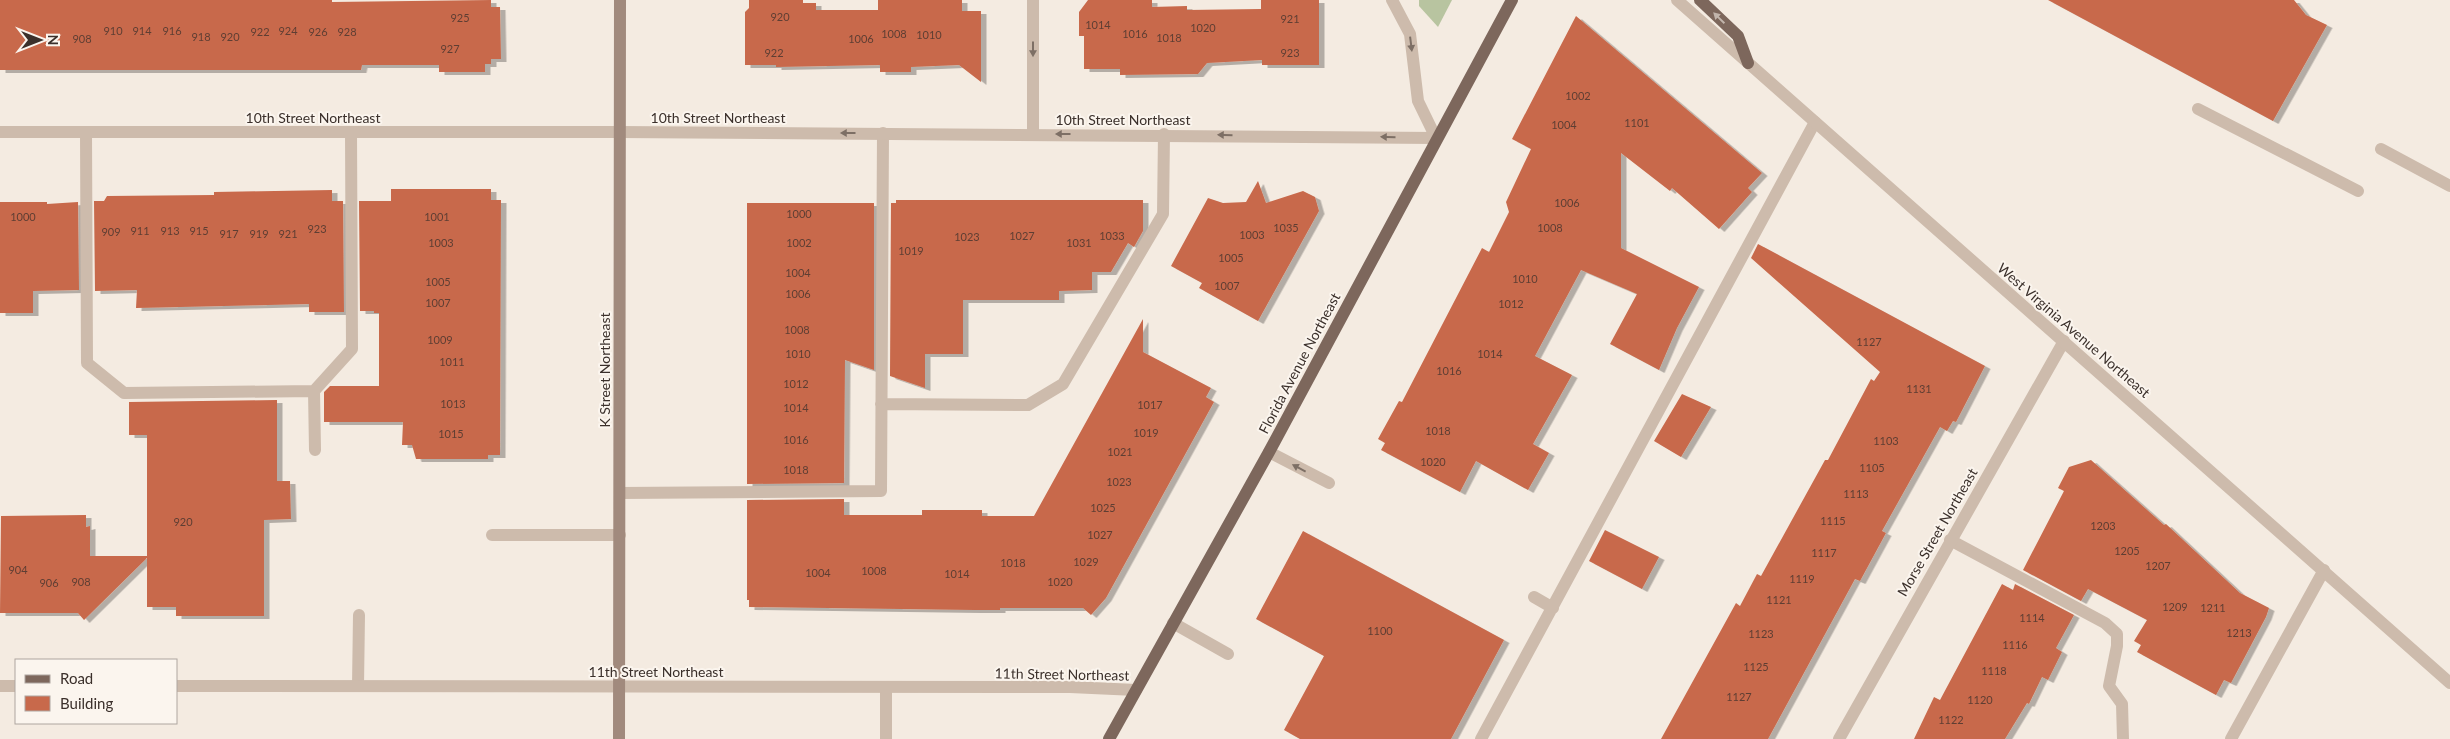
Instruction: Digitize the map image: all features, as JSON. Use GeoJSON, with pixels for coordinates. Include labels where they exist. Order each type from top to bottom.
{"type":"FeatureCollection","features":[{"type":"Feature","properties":{"kind":"main road","name":"K Street Northeast"},"geometry":{"type":"LineString","coordinates":[[619,739],[620,0]]}},
{"type":"Feature","properties":{"kind":"main road","name":"Florida Avenue Northeast"},"geometry":{"type":"LineString","coordinates":[[1109,739],[1268,452],[1512,0]]}},
{"type":"Feature","properties":{"kind":"main road"},"geometry":{"type":"LineString","coordinates":[[1700,0],[1738,36],[1748,63]]}},
{"type":"Feature","properties":{"kind":"street"},"geometry":{"type":"LineString","coordinates":[[1033,0],[1033,134]]}},
{"type":"Feature","properties":{"kind":"street"},"geometry":{"type":"LineString","coordinates":[[1392,0],[1410,34],[1418,101],[1436,138]]}},
{"type":"Feature","properties":{"kind":"street","name":"West Virginia Avenue Northeast"},"geometry":{"type":"LineString","coordinates":[[1676,0],[2450,683]]}},
{"type":"Feature","properties":{"kind":"street"},"geometry":{"type":"LineString","coordinates":[[2198,109],[2358,191]]}},
{"type":"Feature","properties":{"kind":"street"},"geometry":{"type":"LineString","coordinates":[[1481,739],[1815,122]]}},
{"type":"Feature","properties":{"kind":"street","name":"10th Street Northeast"},"geometry":{"type":"LineString","coordinates":[[0,132],[1164,134],[1436,138]]}},
{"type":"Feature","properties":{"kind":"street"},"geometry":{"type":"LineString","coordinates":[[86,132],[87,363],[124,393],[314,391]]}},
{"type":"Feature","properties":{"kind":"street"},"geometry":{"type":"LineString","coordinates":[[315,450],[314,391],[352,349],[351,132]]}},
{"type":"Feature","properties":{"kind":"street"},"geometry":{"type":"LineString","coordinates":[[620,493],[882,491],[883,133]]}},
{"type":"Feature","properties":{"kind":"street"},"geometry":{"type":"LineString","coordinates":[[882,404],[1028,405],[1063,384],[1163,214],[1164,134]]}},
{"type":"Feature","properties":{"kind":"street"},"geometry":{"type":"LineString","coordinates":[[2381,149],[2450,186]]}},
{"type":"Feature","properties":{"kind":"street","name":"Morse Street Northeast"},"geometry":{"type":"LineString","coordinates":[[1839,739],[2064,341]]}},
{"type":"Feature","properties":{"kind":"street"},"geometry":{"type":"LineString","coordinates":[[1268,452],[1329,483]]}},
{"type":"Feature","properties":{"kind":"street"},"geometry":{"type":"LineString","coordinates":[[492,535],[620,535]]}},
{"type":"Feature","properties":{"kind":"street"},"geometry":{"type":"LineString","coordinates":[[1950,540],[2105,623],[2117,634],[2117,646],[2109,686],[2122,704],[2123,739]]}},
{"type":"Feature","properties":{"kind":"street"},"geometry":{"type":"LineString","coordinates":[[2231,739],[2324,570]]}},
{"type":"Feature","properties":{"kind":"street"},"geometry":{"type":"LineString","coordinates":[[1534,596],[1553,608]]}},
{"type":"Feature","properties":{"kind":"street"},"geometry":{"type":"LineString","coordinates":[[358,686],[359,615]]}},
{"type":"Feature","properties":{"kind":"street"},"geometry":{"type":"LineString","coordinates":[[1173,623],[1228,654]]}},
{"type":"Feature","properties":{"kind":"street"},"geometry":{"type":"LineString","coordinates":[[0,686],[15,686]]}},
{"type":"Feature","properties":{"kind":"street","name":"11th Street Northeast"},"geometry":{"type":"LineString","coordinates":[[178,686],[1070,687],[1136,690]]}},
{"type":"Feature","properties":{"kind":"street"},"geometry":{"type":"LineString","coordinates":[[886,687],[886,739]]}},
{"type":"Feature","properties":{"kind":"green space"},"geometry":{"type":"Polygon","coordinates":[[[1419,0],[1452,0],[1438,27],[1419,6],[1419,0]]]}},
{"type":"Feature","properties":{"kind":"building"},"geometry":{"type":"Polygon","coordinates":[[[0,0],[332,0],[332,2],[491,0],[491,7],[500,7],[501,59],[491,59],[491,64],[485,64],[485,72],[439,72],[439,65],[362,65],[361,70],[0,70],[0,0]]]}},
{"type":"Feature","properties":{"kind":"building"},"geometry":{"type":"Polygon","coordinates":[[[749,0],[803,0],[803,3],[816,3],[816,10],[878,10],[878,0],[962,0],[962,11],[981,11],[981,82],[959,65],[911,67],[911,72],[880,72],[880,65],[776,67],[776,65],[745,65],[745,12],[749,8],[749,0]]]}},
{"type":"Feature","properties":{"kind":"building"},"geometry":{"type":"Polygon","coordinates":[[[1088,0],[1152,0],[1152,7],[1187,6],[1187,10],[1261,9],[1261,0],[1319,0],[1319,65],[1262,65],[1262,60],[1207,63],[1198,74],[1120,75],[1120,69],[1084,69],[1084,36],[1079,36],[1079,12],[1088,0]]]}},
{"type":"Feature","properties":{"kind":"building"},"geometry":{"type":"Polygon","coordinates":[[[2048,0],[2294,0],[2306,15],[2327,25],[2273,121],[2048,0]]]}},
{"type":"Feature","properties":{"kind":"building"},"geometry":{"type":"Polygon","coordinates":[[[1576,16],[1762,173],[1748,188],[1752,192],[1719,229],[1672,188],[1670,191],[1621,153],[1621,248],[1699,287],[1677,328],[1659,370],[1610,344],[1637,294],[1581,270],[1535,356],[1572,375],[1533,444],[1549,453],[1528,490],[1476,461],[1460,492],[1381,450],[1385,443],[1378,439],[1399,401],[1402,402],[1482,248],[1489,252],[1509,212],[1506,202],[1531,149],[1512,139],[1576,16]]]}},
{"type":"Feature","properties":{"kind":"building"},"geometry":{"type":"Polygon","coordinates":[[[1258,181],[1266,203],[1303,191],[1315,197],[1319,211],[1258,321],[1199,288],[1202,283],[1171,266],[1208,198],[1223,203],[1246,202],[1258,181]]]}},
{"type":"Feature","properties":{"kind":"building"},"geometry":{"type":"Polygon","coordinates":[[[391,189],[491,189],[491,200],[501,200],[500,455],[488,455],[488,459],[416,459],[412,445],[402,445],[403,422],[324,422],[324,392],[330,386],[379,386],[379,313],[360,311],[359,201],[391,201],[391,189]]]}},
{"type":"Feature","properties":{"kind":"building"},"geometry":{"type":"Polygon","coordinates":[[[332,190],[332,201],[343,201],[344,312],[309,312],[309,304],[136,308],[137,290],[95,291],[94,201],[104,201],[107,196],[214,195],[214,192],[332,190]]]}},
{"type":"Feature","properties":{"kind":"building"},"geometry":{"type":"Polygon","coordinates":[[[896,200],[1143,200],[1143,231],[1134,247],[1128,243],[1111,272],[1092,272],[1092,290],[1059,291],[1059,300],[963,300],[963,354],[925,354],[925,388],[890,376],[891,203],[896,203],[896,200]]]}},
{"type":"Feature","properties":{"kind":"building"},"geometry":{"type":"Polygon","coordinates":[[[0,202],[47,202],[47,204],[78,202],[79,290],[33,291],[33,313],[0,313],[0,202]]]}},
{"type":"Feature","properties":{"kind":"building"},"geometry":{"type":"Polygon","coordinates":[[[747,203],[874,203],[874,370],[845,360],[844,483],[747,484],[747,203]]]}},
{"type":"Feature","properties":{"kind":"building"},"geometry":{"type":"Polygon","coordinates":[[[1758,244],[1985,366],[1956,422],[1953,421],[1947,431],[1940,427],[1882,531],[1886,533],[1860,581],[1855,579],[1768,739],[1661,739],[1736,603],[1740,606],[1757,574],[1761,576],[1825,460],[1828,460],[1871,379],[1874,381],[1880,372],[1751,258],[1758,244]]]}},
{"type":"Feature","properties":{"kind":"building"},"geometry":{"type":"Polygon","coordinates":[[[1143,319],[1143,352],[1211,388],[1206,397],[1214,402],[1106,598],[1091,615],[1083,608],[1000,608],[1000,610],[975,610],[749,607],[749,600],[747,600],[747,500],[844,499],[844,515],[922,515],[922,510],[982,510],[982,516],[1034,516],[1143,319]]]}},
{"type":"Feature","properties":{"kind":"building"},"geometry":{"type":"Polygon","coordinates":[[[1682,394],[1711,407],[1681,457],[1654,441],[1682,394]]]}},
{"type":"Feature","properties":{"kind":"building"},"geometry":{"type":"Polygon","coordinates":[[[277,400],[277,481],[290,481],[291,519],[264,520],[264,616],[176,616],[176,607],[147,607],[147,558],[84,620],[78,613],[0,613],[1,516],[86,515],[86,527],[90,526],[90,556],[147,556],[147,435],[129,435],[129,402],[277,400]]]}},
{"type":"Feature","properties":{"kind":"building"},"geometry":{"type":"Polygon","coordinates":[[[2091,460],[2164,525],[2166,524],[2240,593],[2269,608],[2231,683],[2224,680],[2216,695],[2137,652],[2141,645],[2134,641],[2147,620],[2088,589],[2081,601],[2023,570],[2064,491],[2058,488],[2069,467],[2091,460]]]}},
{"type":"Feature","properties":{"kind":"building"},"geometry":{"type":"Polygon","coordinates":[[[1605,530],[1659,557],[1642,589],[1589,561],[1605,530]]]}},
{"type":"Feature","properties":{"kind":"building"},"geometry":{"type":"Polygon","coordinates":[[[1303,531],[1504,640],[1451,739],[1300,739],[1284,730],[1324,656],[1256,619],[1303,531]]]}},
{"type":"Feature","properties":{"kind":"building"},"geometry":{"type":"Polygon","coordinates":[[[2002,584],[2013,590],[2015,584],[2074,615],[2056,648],[2062,652],[2048,680],[2042,677],[2029,704],[2027,703],[2005,739],[1914,739],[1934,697],[1940,700],[2002,584]]]}}]}
